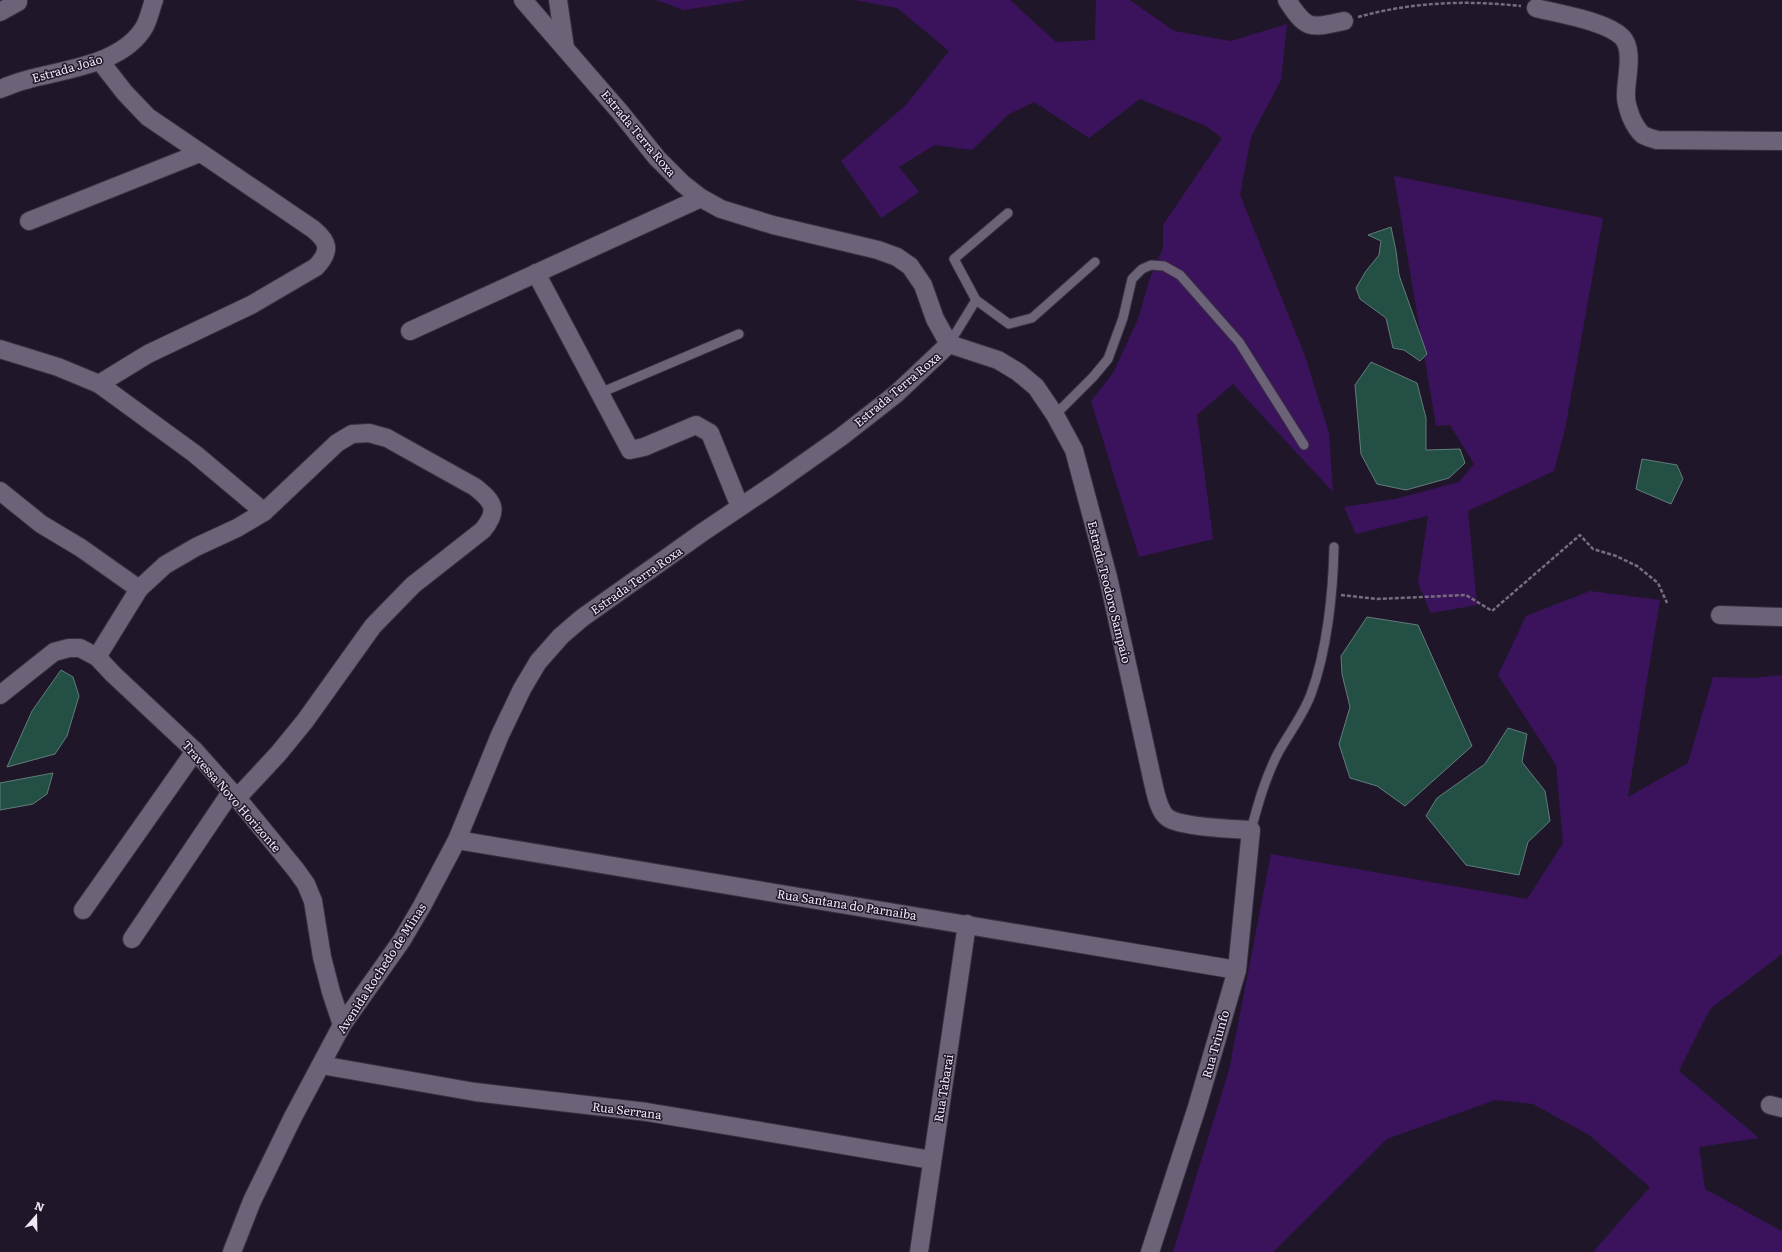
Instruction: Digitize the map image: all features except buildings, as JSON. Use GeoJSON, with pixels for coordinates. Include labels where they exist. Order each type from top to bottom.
{"type":"FeatureCollection","features":[{"type":"Feature","properties":{"kind":"street","name":"Estrada João"},"geometry":{"type":"LineString","coordinates":[[0,89],[26,80],[100,61],[120,50],[134,39],[145,26],[154,0]]}},
{"type":"Feature","properties":{"kind":"street","name":"Estrada Terra Roxa"},"geometry":{"type":"LineString","coordinates":[[523,0],[620,112],[657,158],[683,184],[701,198],[721,209],[766,223],[878,250],[897,257],[910,266],[923,285],[935,319],[949,344],[890,398],[828,446],[582,618],[561,636],[538,662]]}},
{"type":"Feature","properties":{"kind":"street"},"geometry":{"type":"LineString","coordinates":[[558,0],[565,48]]}},
{"type":"Feature","properties":{"kind":"street"},"geometry":{"type":"LineString","coordinates":[[1287,0],[1297,15],[1305,23],[1316,26],[1344,21]]}},
{"type":"Feature","properties":{"kind":"street"},"geometry":{"type":"LineString","coordinates":[[0,12],[18,2]]}},
{"type":"Feature","properties":{"kind":"street"},"geometry":{"type":"LineString","coordinates":[[1536,8],[1603,25],[1616,32],[1624,39],[1629,62],[1626,98],[1635,126],[1644,135],[1657,140],[1782,141]]}},
{"type":"Feature","properties":{"kind":"street"},"geometry":{"type":"LineString","coordinates":[[99,384],[148,354],[251,305],[316,267],[325,258],[327,247],[323,237],[313,229],[148,117],[124,93],[100,61]]}},
{"type":"Feature","properties":{"kind":"street"},"geometry":{"type":"LineString","coordinates":[[28,221],[200,153]]}},
{"type":"Feature","properties":{"kind":"street"},"geometry":{"type":"LineString","coordinates":[[410,331],[701,198]]}},
{"type":"Feature","properties":{"kind":"street"},"geometry":{"type":"LineString","coordinates":[[536,273],[630,450],[644,447],[696,425],[710,433],[740,508]]}},
{"type":"Feature","properties":{"kind":"street","name":"Estrada Teodoro Sampaio"},"geometry":{"type":"LineString","coordinates":[[949,344],[998,360],[1018,372],[1036,387],[1055,415],[1074,450],[1108,577],[1152,778],[1161,809],[1168,818],[1183,823],[1251,830]]}},
{"type":"Feature","properties":{"kind":"street"},"geometry":{"type":"LineString","coordinates":[[0,349],[58,367],[99,384],[195,454],[264,512]]}},
{"type":"Feature","properties":{"kind":"street"},"geometry":{"type":"LineString","coordinates":[[97,657],[139,589],[165,565],[196,547],[237,528],[264,512],[337,444],[352,434],[369,433],[387,438],[475,488],[487,497],[493,508],[492,519],[484,530],[413,585],[373,626],[305,721],[278,754],[234,795],[132,939]]}},
{"type":"Feature","properties":{"kind":"street"},"geometry":{"type":"LineString","coordinates":[[0,491],[41,524],[80,548],[139,589]]}},
{"type":"Feature","properties":{"kind":"street"},"geometry":{"type":"LineString","coordinates":[[1720,615],[1782,617]]}},
{"type":"Feature","properties":{"kind":"street","name":"Travessa Novo Horizonte"},"geometry":{"type":"LineString","coordinates":[[0,695],[54,652],[69,648],[80,648],[97,657],[113,674],[195,750],[234,795],[306,884],[313,901],[322,957],[329,985],[342,1025]]}},
{"type":"Feature","properties":{"kind":"street","name":"Avenida Rochedo de Minas"},"geometry":{"type":"LineString","coordinates":[[232,1252],[252,1201],[320,1065],[342,1025],[402,940],[457,840],[503,729],[522,689],[538,662]]}},
{"type":"Feature","properties":{"kind":"street"},"geometry":{"type":"LineString","coordinates":[[83,910],[195,750]]}},
{"type":"Feature","properties":{"kind":"street","name":"Rua Triunfo"},"geometry":{"type":"LineString","coordinates":[[1150,1252],[1197,1107],[1237,970],[1251,830]]}},
{"type":"Feature","properties":{"kind":"street","name":"Rua Santana do Parnaiba"},"geometry":{"type":"LineString","coordinates":[[457,840],[1237,970]]}},
{"type":"Feature","properties":{"kind":"street","name":"Rua Tabarai"},"geometry":{"type":"LineString","coordinates":[[919,1252],[967,924]]}},
{"type":"Feature","properties":{"kind":"street","name":"Rua Serrana"},"geometry":{"type":"LineString","coordinates":[[320,1065],[475,1092],[647,1112],[932,1160]]}},
{"type":"Feature","properties":{"kind":"lane"},"geometry":{"type":"LineString","coordinates":[[1008,213],[954,259],[976,300],[1009,324],[1032,318],[1095,262]]}},
{"type":"Feature","properties":{"kind":"lane"},"geometry":{"type":"LineString","coordinates":[[1055,415],[1093,377],[1108,359],[1123,318],[1132,279],[1142,269],[1151,265],[1164,266],[1180,275],[1239,342],[1304,445]]}},
{"type":"Feature","properties":{"kind":"lane"},"geometry":{"type":"LineString","coordinates":[[949,344],[976,300]]}},
{"type":"Feature","properties":{"kind":"lane"},"geometry":{"type":"LineString","coordinates":[[600,393],[739,334]]}},
{"type":"Feature","properties":{"kind":"lane"},"geometry":{"type":"LineString","coordinates":[[1251,830],[1266,779],[1278,754],[1304,710],[1311,693],[1321,659],[1331,594],[1334,547]]}},
{"type":"Feature","properties":{"kind":"path"},"geometry":{"type":"LineString","coordinates":[[1344,21],[1388,10],[1450,0],[1484,1],[1536,8]]}},
{"type":"Feature","properties":{"kind":"path"},"geometry":{"type":"LineString","coordinates":[[1331,594],[1376,599],[1466,595],[1492,611],[1580,535],[1593,549],[1616,556],[1637,566],[1658,583],[1667,603]]}},
{"type":"Feature","properties":{"kind":"shaded area"},"geometry":{"type":"Polygon","coordinates":[[[656,0],[748,0],[684,10],[656,0]]]}},
{"type":"Feature","properties":{"kind":"shaded area"},"geometry":{"type":"Polygon","coordinates":[[[854,0],[1010,0],[1056,42],[1095,40],[1096,0],[1130,0],[1174,31],[1231,41],[1287,24],[1281,80],[1251,137],[1240,195],[1305,356],[1329,433],[1333,492],[1233,384],[1197,415],[1213,539],[1139,557],[1091,401],[1113,373],[1138,319],[1150,278],[1163,248],[1163,225],[1222,138],[1206,126],[1140,99],[1089,138],[1034,102],[1009,114],[972,150],[935,145],[899,167],[919,192],[881,218],[841,161],[906,105],[949,51],[897,8],[854,0]]]}},
{"type":"Feature","properties":{"kind":"shaded area"},"geometry":{"type":"Polygon","coordinates":[[[1394,176],[1603,218],[1565,429],[1554,471],[1468,511],[1477,605],[1431,613],[1418,583],[1428,516],[1356,534],[1344,507],[1395,499],[1459,482],[1474,464],[1450,425],[1436,426],[1394,176]]]}},
{"type":"Feature","properties":{"kind":"shaded area"},"geometry":{"type":"Polygon","coordinates":[[[1391,227],[1399,275],[1427,354],[1420,361],[1404,350],[1393,348],[1386,318],[1360,299],[1356,288],[1366,271],[1379,255],[1381,241],[1368,235],[1391,227]]]}},
{"type":"Feature","properties":{"kind":"shaded area"},"geometry":{"type":"Polygon","coordinates":[[[1371,362],[1417,383],[1426,418],[1426,450],[1460,449],[1465,463],[1449,478],[1406,490],[1377,484],[1361,454],[1355,385],[1371,362]]]}},
{"type":"Feature","properties":{"kind":"shaded area"},"geometry":{"type":"Polygon","coordinates":[[[1642,459],[1677,465],[1683,479],[1671,504],[1636,489],[1642,459]]]}},
{"type":"Feature","properties":{"kind":"shaded area"},"geometry":{"type":"Polygon","coordinates":[[[1590,591],[1660,600],[1628,797],[1688,763],[1713,677],[1754,678],[1782,675],[1782,954],[1710,1009],[1679,1071],[1759,1138],[1699,1147],[1705,1189],[1782,1231],[1782,1252],[1593,1252],[1650,1187],[1589,1135],[1533,1104],[1495,1100],[1387,1139],[1273,1252],[1173,1252],[1229,1070],[1271,854],[1527,899],[1563,843],[1556,765],[1498,675],[1526,616],[1590,591]]]}},
{"type":"Feature","properties":{"kind":"shaded area"},"geometry":{"type":"Polygon","coordinates":[[[1367,617],[1418,625],[1472,746],[1405,806],[1377,786],[1350,778],[1339,744],[1350,707],[1342,674],[1341,656],[1367,617]]]}},
{"type":"Feature","properties":{"kind":"shaded area"},"geometry":{"type":"Polygon","coordinates":[[[61,670],[73,677],[79,696],[67,736],[55,754],[7,767],[32,711],[61,670]]]}},
{"type":"Feature","properties":{"kind":"shaded area"},"geometry":{"type":"Polygon","coordinates":[[[1508,728],[1527,734],[1522,762],[1545,791],[1550,821],[1528,842],[1519,875],[1466,865],[1426,816],[1437,798],[1485,764],[1508,728]]]}},
{"type":"Feature","properties":{"kind":"shaded area"},"geometry":{"type":"Polygon","coordinates":[[[53,773],[47,794],[33,804],[0,810],[0,783],[53,773]]]}}]}
